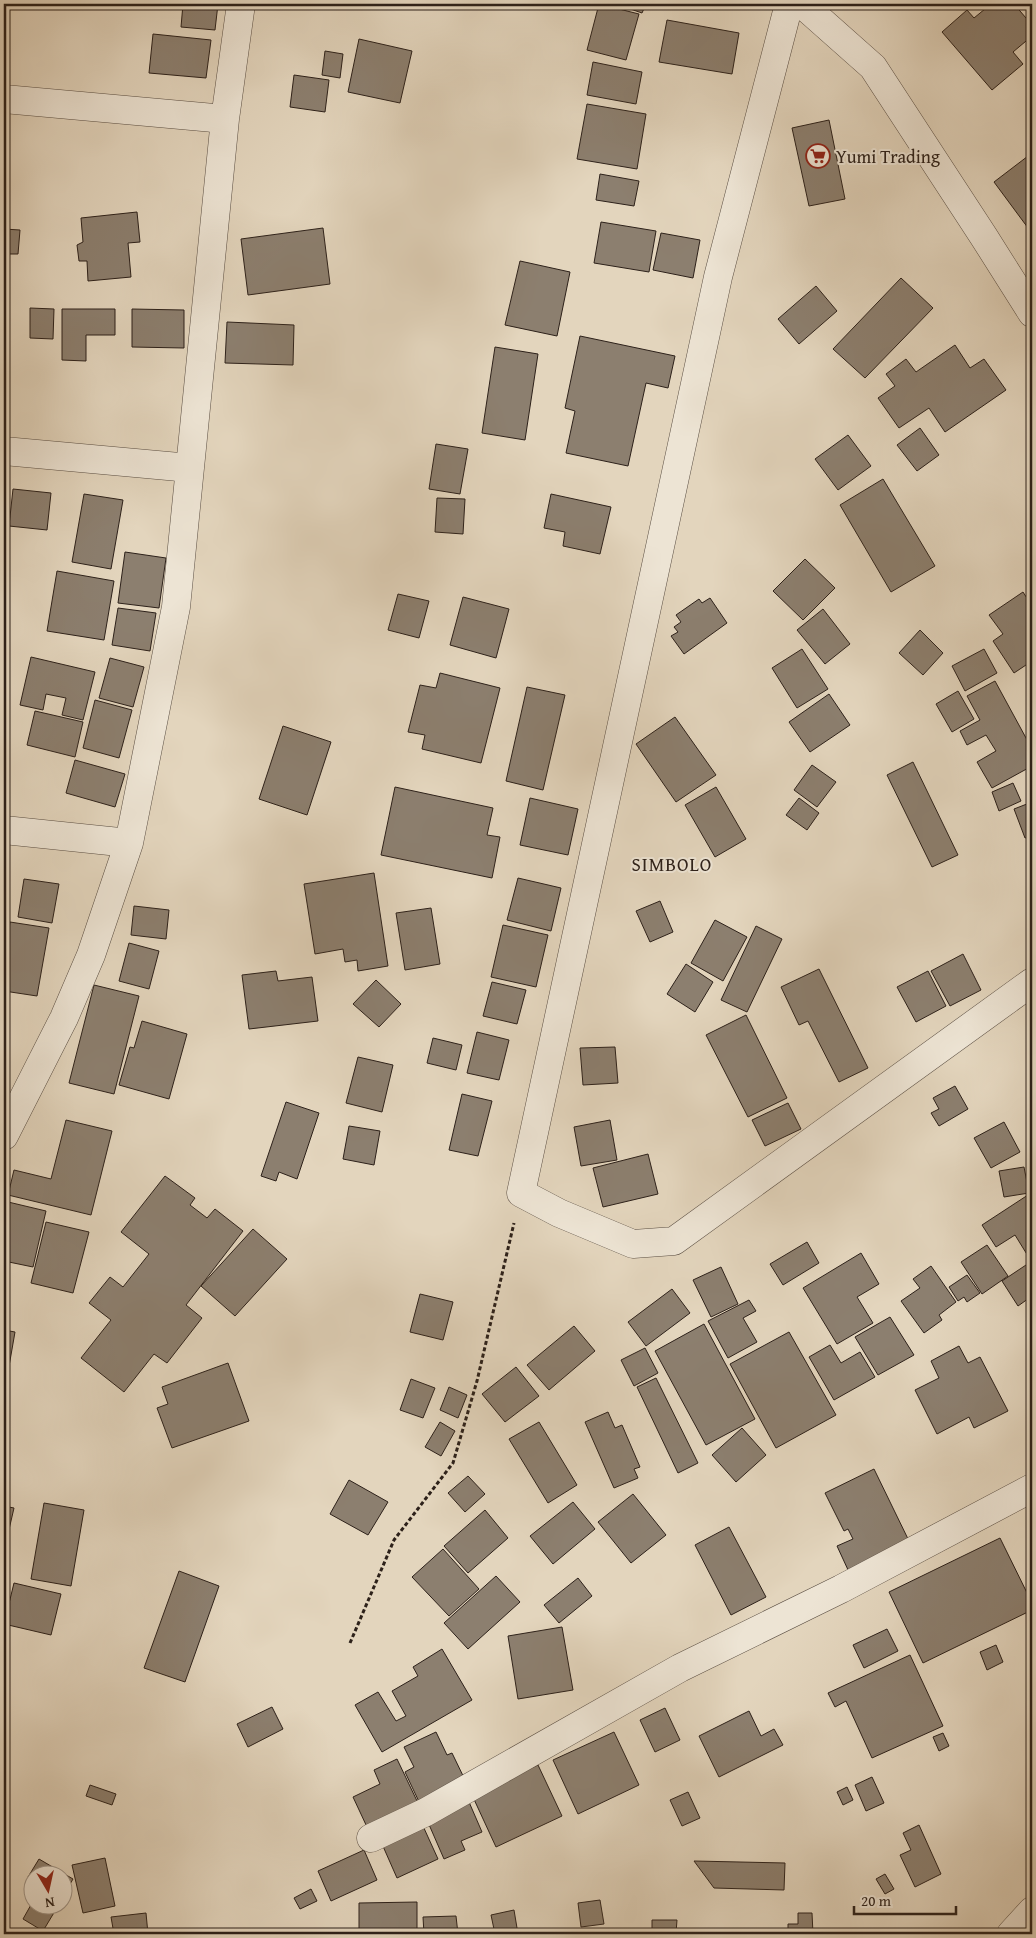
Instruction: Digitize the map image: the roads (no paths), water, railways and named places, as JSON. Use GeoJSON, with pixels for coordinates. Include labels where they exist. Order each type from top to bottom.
{"type":"FeatureCollection","features":[{"type":"Feature","properties":{"kind":"street"},"geometry":{"type":"LineString","coordinates":[[4,1136],[64,1018],[91,955],[130,843],[176,607],[225,119],[242,4]]}},
{"type":"Feature","properties":{"kind":"street"},"geometry":{"type":"LineString","coordinates":[[789,4],[718,277],[521,1194],[559,1213],[633,1244],[674,1241],[1032,982]]}},
{"type":"Feature","properties":{"kind":"street"},"geometry":{"type":"LineString","coordinates":[[802,4],[873,67],[1032,314]]}},
{"type":"Feature","properties":{"kind":"street"},"geometry":{"type":"LineString","coordinates":[[4,99],[225,119]]}},
{"type":"Feature","properties":{"kind":"street"},"geometry":{"type":"LineString","coordinates":[[4,451],[190,468]]}},
{"type":"Feature","properties":{"kind":"street"},"geometry":{"type":"LineString","coordinates":[[4,830],[130,843]]}},
{"type":"Feature","properties":{"kind":"street"},"geometry":{"type":"LineString","coordinates":[[371,1838],[435,1807],[680,1668],[841,1589],[1032,1488]]}},
{"type":"Feature","properties":{"kind":"street"},"geometry":{"type":"LineString","coordinates":[[1012,1934],[1032,1911]]}},
{"type":"Feature","properties":{"kind":"place","name":"Yumi Trading"},"geometry":{"type":"Point","coordinates":[818,156]}},
{"type":"Feature","properties":{"kind":"district","name":"SIMBOLO"},"geometry":{"type":"Point","coordinates":[672,864]}}]}
